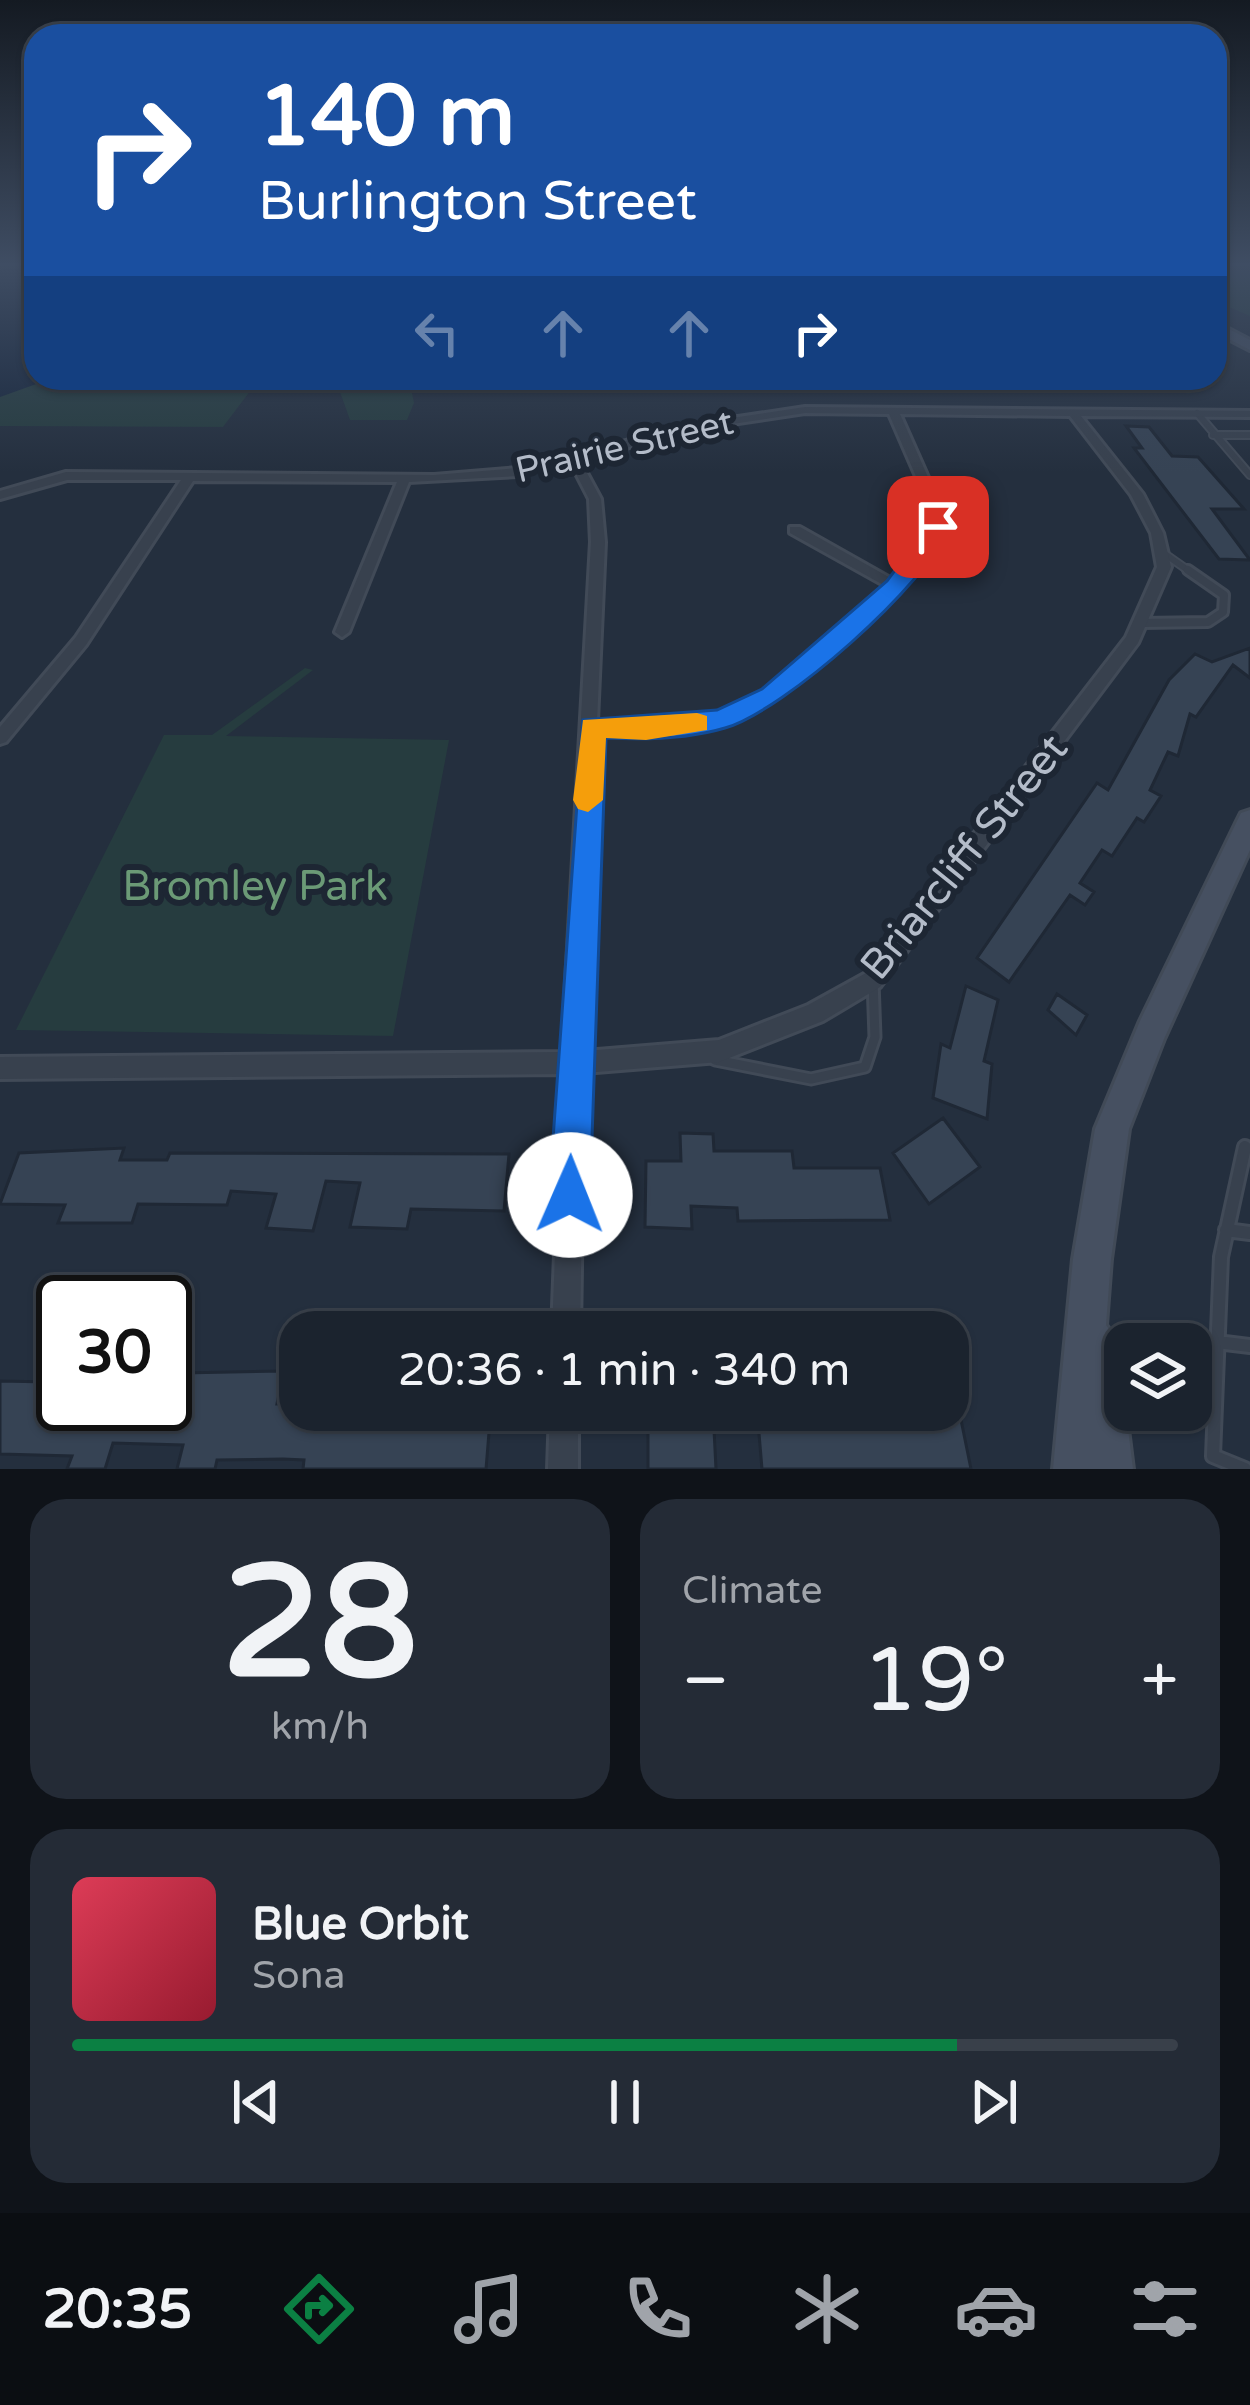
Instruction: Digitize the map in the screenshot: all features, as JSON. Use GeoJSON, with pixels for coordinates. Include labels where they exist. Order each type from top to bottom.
{"type":"FeatureCollection","features":[{"type":"Feature","properties":{"kind":"main road"},"geometry":{"type":"LineString","coordinates":[[1075,1469],[1112,1130],[1150,1032],[1250,821]]}},
{"type":"Feature","properties":{"kind":"main road"},"geometry":{"type":"LineString","coordinates":[[1091,1291],[1111,1469]]}},
{"type":"Feature","properties":{"kind":"street","name":"Prairie Street"},"geometry":{"type":"LineString","coordinates":[[2,491],[67,476],[404,479],[518,472],[576,462],[752,415],[893,410],[1250,414]]}},
{"type":"Feature","properties":{"kind":"street"},"geometry":{"type":"LineString","coordinates":[[592,727],[646,730],[721,720],[772,696],[895,586],[932,542],[938,527],[937,512],[893,410]]}},
{"type":"Feature","properties":{"kind":"street"},"geometry":{"type":"LineString","coordinates":[[1072,412],[1137,494],[1161,552]]}},
{"type":"Feature","properties":{"kind":"street"},"geometry":{"type":"LineString","coordinates":[[567,1311],[573,1063],[598,542],[595,499],[576,462]]}},
{"type":"Feature","properties":{"kind":"street"},"geometry":{"type":"LineString","coordinates":[[0,738],[81,641],[188,478]]}},
{"type":"Feature","properties":{"kind":"street"},"geometry":{"type":"LineString","coordinates":[[342,632],[404,479]]}},
{"type":"Feature","properties":{"kind":"street"},"geometry":{"type":"LineString","coordinates":[[795,530],[895,586]]}},
{"type":"Feature","properties":{"kind":"street","name":"Briarcliff Street"},"geometry":{"type":"LineString","coordinates":[[0,1068],[573,1063],[718,1051],[815,1013],[873,980],[1140,622],[1164,567],[1161,552]]}},
{"type":"Feature","properties":{"kind":"street"},"geometry":{"type":"LineString","coordinates":[[563,1469],[564,1431]]}},
{"type":"Feature","properties":{"kind":"lane"},"geometry":{"type":"LineString","coordinates":[[1197,413],[1250,475]]}},
{"type":"Feature","properties":{"kind":"lane"},"geometry":{"type":"LineString","coordinates":[[1212,435],[1250,435]]}},
{"type":"Feature","properties":{"kind":"lane"},"geometry":{"type":"LineString","coordinates":[[1140,622],[1208,622],[1223,612],[1224,595],[1161,552]]}},
{"type":"Feature","properties":{"kind":"lane"},"geometry":{"type":"LineString","coordinates":[[684,1054],[804,1079],[844,1080],[865,1067],[874,1037],[873,980]]}},
{"type":"Feature","properties":{"kind":"lane"},"geometry":{"type":"LineString","coordinates":[[1245,1147],[1226,1230],[1213,1456],[1245,1469]]}},
{"type":"Feature","properties":{"kind":"lane"},"geometry":{"type":"LineString","coordinates":[[1226,1230],[1250,1233]]}},
{"type":"Feature","properties":{"kind":"lane"},"geometry":{"type":"LineString","coordinates":[[1217,1342],[1250,1346]]}},
{"type":"Feature","properties":{"kind":"green space"},"geometry":{"type":"Polygon","coordinates":[[[0,335],[24,335],[24,390],[251,390],[223,427],[0,426],[0,335]]]}},
{"type":"Feature","properties":{"kind":"green space"},"geometry":{"type":"Polygon","coordinates":[[[339,390],[411,390],[414,403],[407,420],[350,420],[339,390]]]}},
{"type":"Feature","properties":{"kind":"green space","name":"Bromley Park"},"geometry":{"type":"Polygon","coordinates":[[[305,668],[313,670],[226,736],[449,740],[393,1036],[16,1030],[164,735],[212,735],[305,668]]]}},
{"type":"Feature","properties":{"kind":"water"},"geometry":{"type":"Polygon","coordinates":[[[0,335],[24,335],[24,388],[0,397],[0,335]]]}},
{"type":"Feature","properties":{"kind":"building"},"geometry":{"type":"Polygon","coordinates":[[[1126,426],[1149,427],[1172,456],[1198,457],[1244,509],[1212,509],[1250,560],[1219,559],[1134,448],[1142,448],[1126,426]]]}},
{"type":"Feature","properties":{"kind":"building"},"geometry":{"type":"Polygon","coordinates":[[[1250,648],[1250,678],[1233,665],[1196,717],[1190,714],[1178,756],[1168,752],[1150,790],[1161,796],[1144,822],[1137,818],[1112,856],[1102,850],[1080,883],[1094,892],[1085,905],[1070,895],[1009,982],[977,958],[1097,783],[1108,790],[1169,680],[1195,654],[1212,662],[1250,648]]]}},
{"type":"Feature","properties":{"kind":"building"},"geometry":{"type":"Polygon","coordinates":[[[966,986],[998,1000],[984,1061],[992,1064],[987,1119],[933,1098],[941,1044],[950,1048],[966,986]]]}},
{"type":"Feature","properties":{"kind":"building"},"geometry":{"type":"Polygon","coordinates":[[[1057,994],[1087,1015],[1076,1035],[1048,1010],[1057,994]]]}},
{"type":"Feature","properties":{"kind":"building"},"geometry":{"type":"Polygon","coordinates":[[[943,1118],[980,1167],[929,1204],[893,1153],[943,1118]]]}},
{"type":"Feature","properties":{"kind":"building"},"geometry":{"type":"Polygon","coordinates":[[[680,1133],[713,1134],[714,1151],[792,1151],[794,1168],[880,1168],[890,1220],[738,1221],[737,1208],[691,1206],[692,1229],[645,1227],[646,1161],[681,1161],[680,1133]]]}},
{"type":"Feature","properties":{"kind":"building"},"geometry":{"type":"Polygon","coordinates":[[[124,1148],[120,1160],[167,1160],[170,1153],[509,1154],[504,1211],[411,1209],[407,1229],[350,1227],[360,1183],[326,1181],[313,1231],[266,1228],[276,1194],[231,1191],[227,1205],[138,1204],[132,1223],[58,1223],[65,1205],[0,1204],[19,1153],[124,1148]]]}},
{"type":"Feature","properties":{"kind":"building"},"geometry":{"type":"Polygon","coordinates":[[[279,1371],[279,1431],[489,1431],[486,1469],[303,1469],[304,1460],[283,1459],[217,1460],[215,1469],[177,1469],[183,1445],[113,1443],[105,1469],[67,1469],[72,1456],[0,1454],[0,1381],[36,1382],[36,1431],[192,1431],[192,1373],[279,1371]]]}},
{"type":"Feature","properties":{"kind":"building"},"geometry":{"type":"Polygon","coordinates":[[[648,1431],[714,1431],[716,1469],[648,1469],[648,1431]]]}},
{"type":"Feature","properties":{"kind":"building"},"geometry":{"type":"Polygon","coordinates":[[[759,1431],[963,1431],[971,1469],[762,1469],[759,1431]]]}},
{"type":"Feature","properties":{"kind":"slow traffic"},"geometry":{"type":"LineString","coordinates":[[588,800],[592,727],[646,730],[697,723]]}},
{"type":"Feature","properties":{"kind":"route"},"geometry":{"type":"LineString","coordinates":[[570,1195],[592,727],[646,730],[721,720],[772,696],[895,586],[932,542],[938,527]]}}]}
